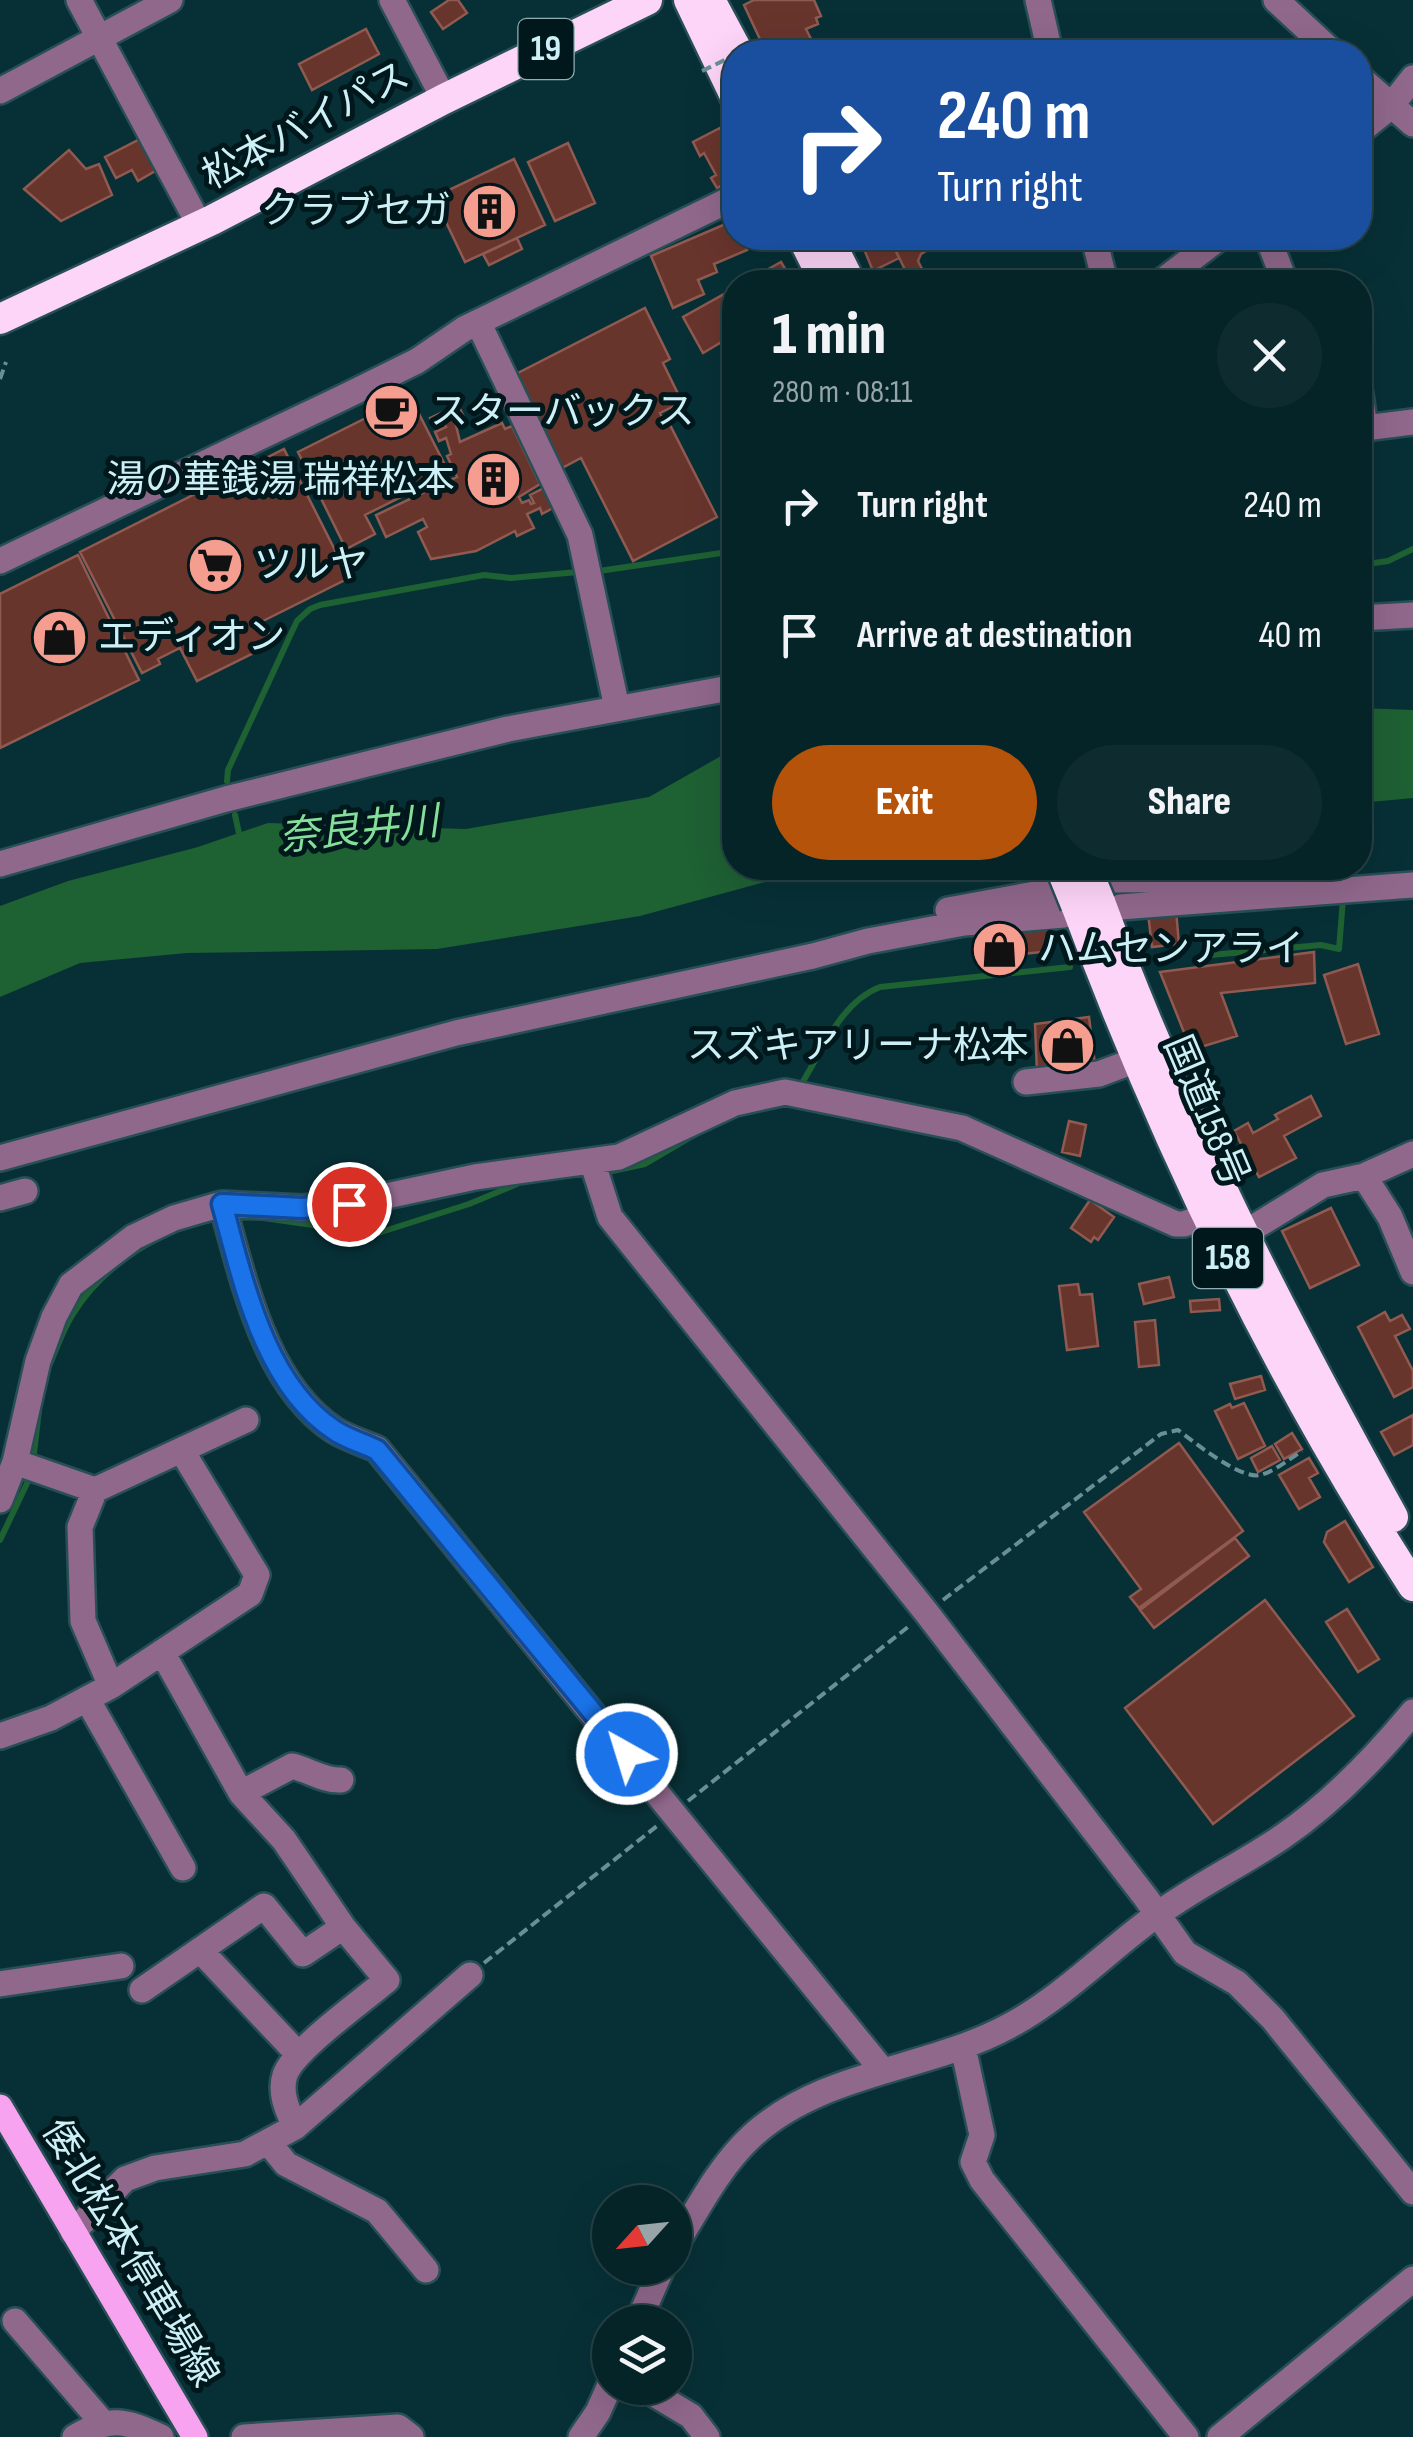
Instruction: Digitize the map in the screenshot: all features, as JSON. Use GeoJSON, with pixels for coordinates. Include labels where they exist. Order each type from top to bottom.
{"type":"FeatureCollection","features":[{"type":"Feature","properties":{"kind":"highway","name":"松本バイパス"},"geometry":{"type":"LineString","coordinates":[[0,318],[200,226],[444,99],[648,0]]}},
{"type":"Feature","properties":{"kind":"highway"},"geometry":{"type":"LineString","coordinates":[[689,0],[722,69]]}},
{"type":"Feature","properties":{"kind":"highway"},"geometry":{"type":"LineString","coordinates":[[710,0],[730,40]]}},
{"type":"Feature","properties":{"kind":"highway","name":"国道158号"},"geometry":{"type":"LineString","coordinates":[[1070,880],[1089,907],[1164,1064],[1219,1212]]}},
{"type":"Feature","properties":{"kind":"highway","name":"国道158号"},"geometry":{"type":"LineString","coordinates":[[1087,880],[1089,907],[1139,1059],[1219,1212],[1329,1448],[1413,1586]]}},
{"type":"Feature","properties":{"kind":"highway","name":"国道158号"},"geometry":{"type":"LineString","coordinates":[[1232,1240],[1413,1549]]}},
{"type":"Feature","properties":{"kind":"main road","name":"倭北松本停車場線"},"geometry":{"type":"LineString","coordinates":[[0,2108],[194,2437]]}},
{"type":"Feature","properties":{"kind":"street"},"geometry":{"type":"LineString","coordinates":[[79,0],[200,226]]}},
{"type":"Feature","properties":{"kind":"street"},"geometry":{"type":"LineString","coordinates":[[0,91],[170,0]]}},
{"type":"Feature","properties":{"kind":"street"},"geometry":{"type":"LineString","coordinates":[[392,0],[444,99]]}},
{"type":"Feature","properties":{"kind":"street"},"geometry":{"type":"LineString","coordinates":[[1038,0],[1047,40]]}},
{"type":"Feature","properties":{"kind":"street"},"geometry":{"type":"LineString","coordinates":[[1276,0],[1319,40]]}},
{"type":"Feature","properties":{"kind":"street"},"geometry":{"type":"LineString","coordinates":[[1372,121],[1413,78]]}},
{"type":"Feature","properties":{"kind":"street"},"geometry":{"type":"LineString","coordinates":[[1372,89],[1413,124]]}},
{"type":"Feature","properties":{"kind":"street"},"geometry":{"type":"LineString","coordinates":[[0,562],[418,361],[478,322],[722,203]]}},
{"type":"Feature","properties":{"kind":"street"},"geometry":{"type":"LineString","coordinates":[[1178,270],[1203,250]]}},
{"type":"Feature","properties":{"kind":"street"},"geometry":{"type":"LineString","coordinates":[[478,322],[580,534],[617,708]]}},
{"type":"Feature","properties":{"kind":"street"},"geometry":{"type":"LineString","coordinates":[[1372,427],[1413,422]]}},
{"type":"Feature","properties":{"kind":"street"},"geometry":{"type":"LineString","coordinates":[[1372,617],[1413,615]]}},
{"type":"Feature","properties":{"kind":"street"},"geometry":{"type":"LineString","coordinates":[[0,864],[226,799],[508,729],[722,689]]}},
{"type":"Feature","properties":{"kind":"street"},"geometry":{"type":"LineString","coordinates":[[813,956],[866,930],[1030,893],[1112,880]]}},
{"type":"Feature","properties":{"kind":"street"},"geometry":{"type":"LineString","coordinates":[[1310,880],[1365,889]]}},
{"type":"Feature","properties":{"kind":"street"},"geometry":{"type":"LineString","coordinates":[[0,1158],[456,1033],[964,922],[1089,907],[1413,885]]}},
{"type":"Feature","properties":{"kind":"street"},"geometry":{"type":"LineString","coordinates":[[1026,1082],[1099,1074],[1139,1059]]}},
{"type":"Feature","properties":{"kind":"street"},"geometry":{"type":"LineString","coordinates":[[0,1500],[15,1462],[38,1361],[71,1284],[134,1237],[174,1218],[222,1204],[302,1208],[349,1204],[475,1177],[592,1161],[632,1152],[734,1102],[785,1092],[962,1128],[1176,1224],[1219,1212]]}},
{"type":"Feature","properties":{"kind":"street"},"geometry":{"type":"LineString","coordinates":[[1232,1240],[1322,1185],[1364,1176],[1413,1154]]}},
{"type":"Feature","properties":{"kind":"street"},"geometry":{"type":"LineString","coordinates":[[592,1161],[610,1217],[926,1612],[1185,1954],[1236,1982],[1273,2019],[1413,2192]]}},
{"type":"Feature","properties":{"kind":"street"},"geometry":{"type":"LineString","coordinates":[[1364,1176],[1390,1217],[1413,1272]]}},
{"type":"Feature","properties":{"kind":"street"},"geometry":{"type":"LineString","coordinates":[[222,1204],[256,1324],[302,1402],[336,1431],[377,1450],[884,2071]]}},
{"type":"Feature","properties":{"kind":"street"},"geometry":{"type":"LineString","coordinates":[[15,1462],[95,1490],[246,1420]]}},
{"type":"Feature","properties":{"kind":"street"},"geometry":{"type":"LineString","coordinates":[[0,1736],[52,1718],[111,1686],[250,1594],[257,1575],[182,1451]]}},
{"type":"Feature","properties":{"kind":"street"},"geometry":{"type":"LineString","coordinates":[[95,1490],[80,1527],[84,1622],[111,1686]]}},
{"type":"Feature","properties":{"kind":"street"},"geometry":{"type":"LineString","coordinates":[[162,1652],[240,1793],[284,1840],[342,1927],[387,1980],[298,2054],[284,2078],[284,2102],[296,2127]]}},
{"type":"Feature","properties":{"kind":"street"},"geometry":{"type":"LineString","coordinates":[[87,1699],[183,1868]]}},
{"type":"Feature","properties":{"kind":"street"},"geometry":{"type":"LineString","coordinates":[[692,2218],[720,2172],[751,2136],[782,2112],[884,2071],[964,2047],[1010,2026],[1158,1914],[1285,1835],[1330,1800],[1380,1752],[1413,1712]]}},
{"type":"Feature","properties":{"kind":"street"},"geometry":{"type":"LineString","coordinates":[[240,1793],[292,1766],[328,1780],[341,1780]]}},
{"type":"Feature","properties":{"kind":"street"},"geometry":{"type":"LineString","coordinates":[[142,1990],[264,1906],[303,1954],[342,1927]]}},
{"type":"Feature","properties":{"kind":"street"},"geometry":{"type":"LineString","coordinates":[[200,1950],[298,2054]]}},
{"type":"Feature","properties":{"kind":"street"},"geometry":{"type":"LineString","coordinates":[[0,1984],[122,1966]]}},
{"type":"Feature","properties":{"kind":"street"},"geometry":{"type":"LineString","coordinates":[[73,2232],[125,2179],[155,2168],[245,2154],[296,2127],[470,1975]]}},
{"type":"Feature","properties":{"kind":"street"},"geometry":{"type":"LineString","coordinates":[[964,2047],[982,2135],[973,2162],[982,2180],[1186,2437]]}},
{"type":"Feature","properties":{"kind":"street"},"geometry":{"type":"LineString","coordinates":[[268,2142],[286,2164],[377,2211],[426,2270]]}},
{"type":"Feature","properties":{"kind":"street"},"geometry":{"type":"LineString","coordinates":[[1220,2437],[1413,2279]]}},
{"type":"Feature","properties":{"kind":"street"},"geometry":{"type":"LineString","coordinates":[[15,2320],[102,2422]]}},
{"type":"Feature","properties":{"kind":"street"},"geometry":{"type":"LineString","coordinates":[[580,2437],[601,2405]]}},
{"type":"Feature","properties":{"kind":"street"},"geometry":{"type":"LineString","coordinates":[[673,2405],[691,2416],[707,2437]]}},
{"type":"Feature","properties":{"kind":"street"},"geometry":{"type":"LineString","coordinates":[[75,2437],[102,2422],[132,2424],[160,2437]]}},
{"type":"Feature","properties":{"kind":"street"},"geometry":{"type":"LineString","coordinates":[[244,2437],[398,2427],[412,2437]]}},
{"type":"Feature","properties":{"kind":"path"},"geometry":{"type":"LineString","coordinates":[[702,71],[722,61]]}},
{"type":"Feature","properties":{"kind":"path"},"geometry":{"type":"LineString","coordinates":[[0,379],[6,362]]}},
{"type":"Feature","properties":{"kind":"path"},"geometry":{"type":"LineString","coordinates":[[470,1975],[926,1612],[1161,1434],[1178,1430],[1252,1476],[1262,1475],[1310,1446]]}},
{"type":"Feature","properties":{"kind":"water"},"geometry":{"type":"Polygon","coordinates":[[[1372,708],[1413,710],[1413,798],[1372,802],[1372,708]]]}},
{"type":"Feature","properties":{"kind":"water","name":"奈良井川"},"geometry":{"type":"Polygon","coordinates":[[[721,756],[722,880],[773,880],[640,916],[437,949],[187,953],[80,963],[0,997],[0,906],[68,881],[198,847],[268,823],[466,829],[649,797],[721,756]]]}},
{"type":"Feature","properties":{"kind":"building"},"geometry":{"type":"Polygon","coordinates":[[[449,0],[458,0],[467,13],[443,29],[431,12],[449,0]]]}},
{"type":"Feature","properties":{"kind":"building"},"geometry":{"type":"Polygon","coordinates":[[[754,0],[814,0],[821,16],[816,18],[818,24],[806,29],[812,40],[760,40],[744,5],[754,0]]]}},
{"type":"Feature","properties":{"kind":"building"},"geometry":{"type":"Polygon","coordinates":[[[366,29],[379,54],[312,90],[299,64],[366,29]]]}},
{"type":"Feature","properties":{"kind":"building"},"geometry":{"type":"Polygon","coordinates":[[[720,128],[722,185],[717,188],[711,178],[716,175],[693,142],[720,128]]]}},
{"type":"Feature","properties":{"kind":"building"},"geometry":{"type":"Polygon","coordinates":[[[146,136],[162,167],[138,181],[132,170],[116,178],[105,157],[146,136]]]}},
{"type":"Feature","properties":{"kind":"building"},"geometry":{"type":"Polygon","coordinates":[[[568,143],[595,203],[555,221],[528,162],[568,143]]]}},
{"type":"Feature","properties":{"kind":"building"},"geometry":{"type":"Polygon","coordinates":[[[69,150],[86,169],[99,164],[112,195],[61,221],[24,189],[69,150]]]}},
{"type":"Feature","properties":{"kind":"building","name":"クラブセガ"},"geometry":{"type":"Polygon","coordinates":[[[514,159],[545,225],[465,262],[434,197],[514,159]]]}},
{"type":"Feature","properties":{"kind":"building"},"geometry":{"type":"Polygon","coordinates":[[[722,226],[722,250],[747,250],[714,264],[717,272],[698,280],[704,294],[673,308],[651,256],[722,226]]]}},
{"type":"Feature","properties":{"kind":"building"},"geometry":{"type":"Polygon","coordinates":[[[517,238],[522,249],[489,265],[483,254],[517,238]]]}},
{"type":"Feature","properties":{"kind":"building"},"geometry":{"type":"Polygon","coordinates":[[[864,250],[895,250],[899,258],[873,270],[864,250]]]}},
{"type":"Feature","properties":{"kind":"building"},"geometry":{"type":"Polygon","coordinates":[[[895,250],[928,250],[918,261],[922,269],[905,270],[895,250]]]}},
{"type":"Feature","properties":{"kind":"building"},"geometry":{"type":"Polygon","coordinates":[[[781,262],[786,270],[767,270],[781,262]]]}},
{"type":"Feature","properties":{"kind":"building"},"geometry":{"type":"Polygon","coordinates":[[[722,295],[722,342],[703,353],[683,317],[722,295]]]}},
{"type":"Feature","properties":{"kind":"building"},"geometry":{"type":"Polygon","coordinates":[[[645,308],[670,359],[663,363],[682,402],[660,413],[663,419],[666,417],[717,517],[633,561],[581,458],[562,468],[514,375],[645,308]]]}},
{"type":"Feature","properties":{"kind":"building"},"geometry":{"type":"Polygon","coordinates":[[[410,396],[449,473],[365,515],[375,534],[346,549],[298,452],[410,396]]]}},
{"type":"Feature","properties":{"kind":"building","name":"湯の華銭湯 瑞祥松本"},"geometry":{"type":"Polygon","coordinates":[[[458,405],[464,417],[455,421],[460,442],[502,423],[505,429],[512,426],[540,484],[519,497],[522,503],[534,503],[530,495],[544,488],[553,508],[542,514],[540,508],[527,514],[534,528],[517,536],[515,531],[476,551],[431,559],[418,532],[427,527],[423,519],[386,537],[376,515],[457,477],[447,456],[451,454],[446,438],[439,441],[435,432],[446,427],[443,422],[434,426],[430,418],[458,405]]]}},
{"type":"Feature","properties":{"kind":"building","name":"ツルヤ"},"geometry":{"type":"Polygon","coordinates":[[[284,449],[349,578],[263,621],[274,643],[197,681],[180,648],[142,673],[80,552],[284,449]]]}},
{"type":"Feature","properties":{"kind":"building","name":"エディオン"},"geometry":{"type":"Polygon","coordinates":[[[78,555],[139,680],[0,748],[0,594],[78,555]]]}},
{"type":"Feature","properties":{"kind":"building"},"geometry":{"type":"Polygon","coordinates":[[[1176,910],[1179,944],[1152,947],[1148,913],[1176,910]]]}},
{"type":"Feature","properties":{"kind":"building"},"geometry":{"type":"Polygon","coordinates":[[[1048,927],[1051,951],[984,958],[981,933],[1048,927]]]}},
{"type":"Feature","properties":{"kind":"building"},"geometry":{"type":"Polygon","coordinates":[[[1314,952],[1315,983],[1221,993],[1237,1036],[1191,1050],[1160,972],[1314,952]]]}},
{"type":"Feature","properties":{"kind":"building"},"geometry":{"type":"Polygon","coordinates":[[[1358,964],[1379,1034],[1346,1044],[1324,975],[1358,964]]]}},
{"type":"Feature","properties":{"kind":"building"},"geometry":{"type":"Polygon","coordinates":[[[1089,1017],[1095,1065],[1037,1072],[1035,1024],[1089,1017]]]}},
{"type":"Feature","properties":{"kind":"building"},"geometry":{"type":"Polygon","coordinates":[[[1311,1096],[1321,1116],[1284,1136],[1296,1158],[1259,1177],[1234,1131],[1248,1123],[1253,1133],[1278,1119],[1275,1115],[1311,1096]]]}},
{"type":"Feature","properties":{"kind":"building"},"geometry":{"type":"Polygon","coordinates":[[[1069,1121],[1086,1125],[1080,1156],[1062,1152],[1069,1121]]]}},
{"type":"Feature","properties":{"kind":"building"},"geometry":{"type":"Polygon","coordinates":[[[1090,1200],[1114,1217],[1098,1240],[1094,1237],[1091,1242],[1071,1228],[1090,1200]]]}},
{"type":"Feature","properties":{"kind":"building"},"geometry":{"type":"Polygon","coordinates":[[[1331,1208],[1359,1265],[1310,1288],[1282,1231],[1331,1208]]]}},
{"type":"Feature","properties":{"kind":"building"},"geometry":{"type":"Polygon","coordinates":[[[1169,1277],[1174,1297],[1144,1304],[1139,1284],[1169,1277]]]}},
{"type":"Feature","properties":{"kind":"building"},"geometry":{"type":"Polygon","coordinates":[[[1078,1284],[1080,1295],[1092,1294],[1098,1346],[1067,1350],[1059,1286],[1078,1284]]]}},
{"type":"Feature","properties":{"kind":"building"},"geometry":{"type":"Polygon","coordinates":[[[1219,1299],[1220,1310],[1191,1312],[1190,1301],[1219,1299]]]}},
{"type":"Feature","properties":{"kind":"building"},"geometry":{"type":"Polygon","coordinates":[[[1385,1312],[1390,1321],[1402,1315],[1410,1329],[1395,1336],[1413,1371],[1413,1387],[1394,1397],[1358,1327],[1385,1312]]]}},
{"type":"Feature","properties":{"kind":"building"},"geometry":{"type":"Polygon","coordinates":[[[1155,1320],[1159,1365],[1139,1367],[1135,1322],[1155,1320]]]}},
{"type":"Feature","properties":{"kind":"building"},"geometry":{"type":"Polygon","coordinates":[[[1261,1376],[1265,1390],[1235,1399],[1230,1384],[1261,1376]]]}},
{"type":"Feature","properties":{"kind":"building"},"geometry":{"type":"Polygon","coordinates":[[[1244,1403],[1265,1446],[1238,1459],[1215,1411],[1244,1403]]]}},
{"type":"Feature","properties":{"kind":"building"},"geometry":{"type":"Polygon","coordinates":[[[1413,1415],[1413,1445],[1394,1455],[1381,1432],[1413,1415]]]}},
{"type":"Feature","properties":{"kind":"building"},"geometry":{"type":"Polygon","coordinates":[[[1292,1433],[1302,1449],[1284,1459],[1275,1444],[1292,1433]]]}},
{"type":"Feature","properties":{"kind":"building"},"geometry":{"type":"Polygon","coordinates":[[[1179,1443],[1243,1531],[1139,1608],[1130,1597],[1141,1589],[1084,1512],[1179,1443]]]}},
{"type":"Feature","properties":{"kind":"building"},"geometry":{"type":"Polygon","coordinates":[[[1272,1446],[1280,1460],[1258,1472],[1251,1458],[1272,1446]]]}},
{"type":"Feature","properties":{"kind":"building"},"geometry":{"type":"Polygon","coordinates":[[[1309,1458],[1318,1473],[1309,1478],[1320,1497],[1299,1509],[1279,1475],[1309,1458]]]}},
{"type":"Feature","properties":{"kind":"building"},"geometry":{"type":"Polygon","coordinates":[[[1345,1521],[1373,1567],[1349,1582],[1324,1542],[1327,1532],[1345,1521]]]}},
{"type":"Feature","properties":{"kind":"building"},"geometry":{"type":"Polygon","coordinates":[[[1235,1538],[1249,1556],[1154,1628],[1140,1610],[1235,1538]]]}},
{"type":"Feature","properties":{"kind":"building"},"geometry":{"type":"Polygon","coordinates":[[[1265,1600],[1354,1716],[1213,1824],[1125,1708],[1265,1600]]]}},
{"type":"Feature","properties":{"kind":"building"},"geometry":{"type":"Polygon","coordinates":[[[1347,1609],[1379,1659],[1358,1672],[1326,1622],[1347,1609]]]}},
{"type":"Feature","properties":{"kind":"waterway"},"geometry":{"type":"LineString","coordinates":[[1372,563],[1388,561],[1413,549]]}},
{"type":"Feature","properties":{"kind":"waterway"},"geometry":{"type":"LineString","coordinates":[[599,571],[722,553]]}},
{"type":"Feature","properties":{"kind":"waterway"},"geometry":{"type":"LineString","coordinates":[[227,781],[228,770],[297,621],[310,609],[484,575],[511,578],[578,572]]}},
{"type":"Feature","properties":{"kind":"waterway"},"geometry":{"type":"LineString","coordinates":[[235,815],[240,838]]}},
{"type":"Feature","properties":{"kind":"waterway"},"geometry":{"type":"LineString","coordinates":[[1344,886],[1345,880]]}},
{"type":"Feature","properties":{"kind":"waterway"},"geometry":{"type":"LineString","coordinates":[[1211,955],[1321,945],[1339,949],[1343,899]]}},
{"type":"Feature","properties":{"kind":"waterway"},"geometry":{"type":"LineString","coordinates":[[802,1083],[844,1015],[866,994],[880,987],[1070,967]]}},
{"type":"Feature","properties":{"kind":"waterway"},"geometry":{"type":"LineString","coordinates":[[603,1173],[645,1164],[696,1134]]}},
{"type":"Feature","properties":{"kind":"waterway"},"geometry":{"type":"LineString","coordinates":[[234,1218],[257,1217],[375,1234],[517,1184]]}},
{"type":"Feature","properties":{"kind":"waterway"},"geometry":{"type":"LineString","coordinates":[[50,1364],[73,1314],[118,1264],[179,1229],[222,1218]]}},
{"type":"Feature","properties":{"kind":"waterway"},"geometry":{"type":"LineString","coordinates":[[33,1462],[39,1410]]}},
{"type":"Feature","properties":{"kind":"waterway"},"geometry":{"type":"LineString","coordinates":[[0,1540],[31,1475]]}},
{"type":"Feature","properties":{"kind":"place","name":"クラブセガ"},"geometry":{"type":"Point","coordinates":[490,211]}},
{"type":"Feature","properties":{"kind":"place","name":"スターバックス"},"geometry":{"type":"Point","coordinates":[391,412]}},
{"type":"Feature","properties":{"kind":"place","name":"湯の華銭湯 瑞祥松本"},"geometry":{"type":"Point","coordinates":[494,480]}},
{"type":"Feature","properties":{"kind":"place","name":"ツルヤ"},"geometry":{"type":"Point","coordinates":[215,565]}},
{"type":"Feature","properties":{"kind":"place","name":"エディオン"},"geometry":{"type":"Point","coordinates":[59,637]}},
{"type":"Feature","properties":{"kind":"place","name":"ハムセンアライ"},"geometry":{"type":"Point","coordinates":[999,949]}},
{"type":"Feature","properties":{"kind":"place","name":"スズキアリーナ松本"},"geometry":{"type":"Point","coordinates":[1068,1046]}},
{"type":"Feature","properties":{"kind":"route"},"geometry":{"type":"LineString","coordinates":[[349,1204],[302,1208],[222,1204],[256,1324],[302,1402],[336,1431],[377,1450],[627,1754]]}}]}
